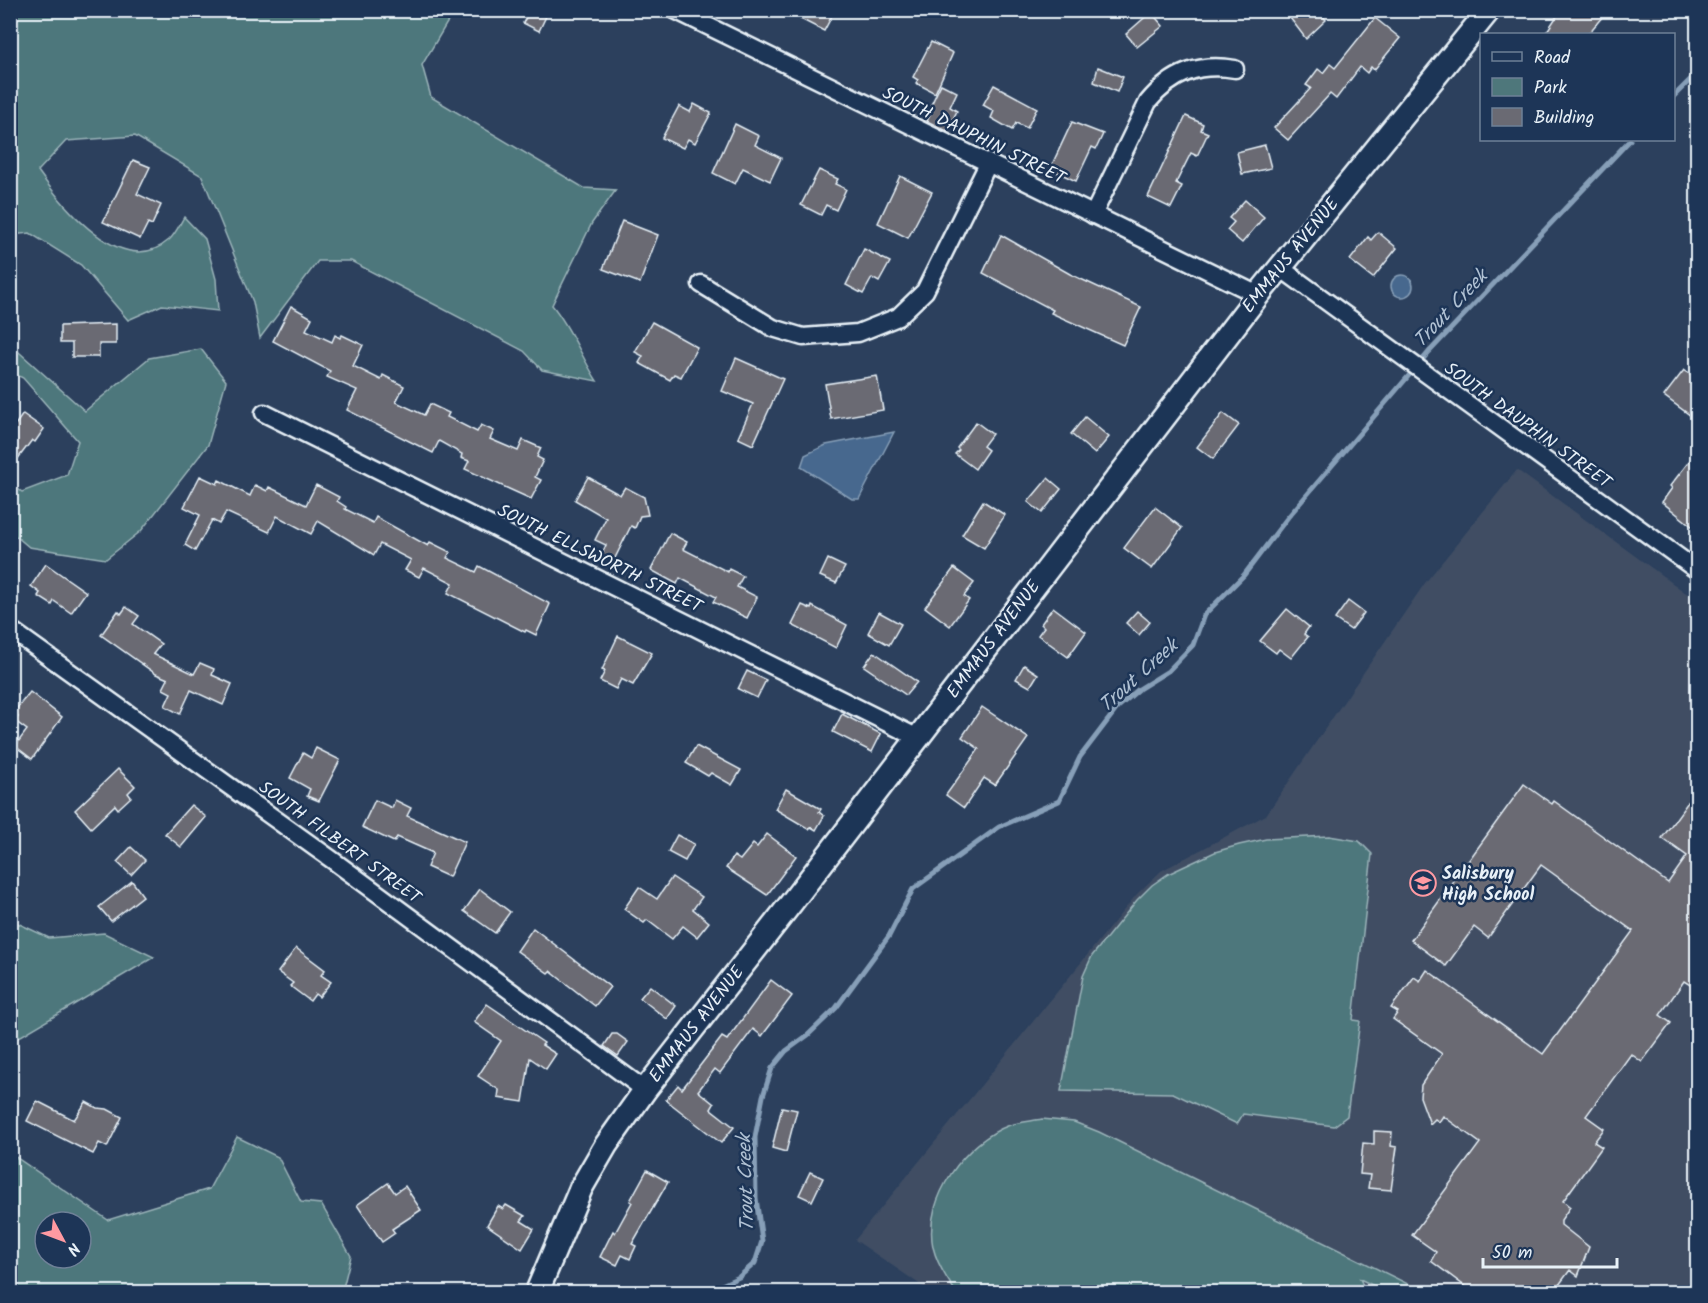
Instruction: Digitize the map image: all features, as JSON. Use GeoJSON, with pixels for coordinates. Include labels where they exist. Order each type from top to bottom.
{"type":"FeatureCollection","features":[{"type":"Feature","properties":{"kind":"main road","name":"EMMAUS AVENUE"},"geometry":{"type":"LineString","coordinates":[[537,1293],[581,1188],[606,1145],[645,1090],[1257,295],[1489,10]]}},
{"type":"Feature","properties":{"kind":"street","name":"SOUTH DAUPHIN STREET"},"geometry":{"type":"LineString","coordinates":[[675,10],[1257,295]]}},
{"type":"Feature","properties":{"kind":"street"},"geometry":{"type":"LineString","coordinates":[[1093,215],[1148,102],[1160,87],[1178,75],[1195,68],[1214,66],[1235,69]]}},
{"type":"Feature","properties":{"kind":"street"},"geometry":{"type":"LineString","coordinates":[[701,284],[773,328],[803,337],[858,333],[898,317],[925,291],[988,164]]}},
{"type":"Feature","properties":{"kind":"street","name":"SOUTH DAUPHIN STREET"},"geometry":{"type":"LineString","coordinates":[[1279,267],[1698,571]]}},
{"type":"Feature","properties":{"kind":"street","name":"SOUTH ELLSWORTH STREET"},"geometry":{"type":"LineString","coordinates":[[264,413],[918,738]]}},
{"type":"Feature","properties":{"kind":"street","name":"SOUTH FILBERT STREET"},"geometry":{"type":"LineString","coordinates":[[10,629],[331,859],[645,1090]]}},
{"type":"Feature","properties":{"kind":"shaded area"},"geometry":{"type":"Polygon","coordinates":[[[1402,275],[1410,278],[1413,286],[1410,294],[1402,297],[1394,294],[1391,286],[1394,278],[1402,275]]]}},
{"type":"Feature","properties":{"kind":"shaded area"},"geometry":{"type":"Polygon","coordinates":[[[894,432],[859,499],[852,499],[801,467],[805,455],[826,445],[894,432]]]}},
{"type":"Feature","properties":{"kind":"shaded area","name":"Salisbury High School"},"geometry":{"type":"Polygon","coordinates":[[[1517,470],[1697,601],[1698,1270],[1681,1292],[931,1292],[855,1240],[1137,894],[1161,871],[1266,815],[1425,583],[1517,470]]]}},
{"type":"Feature","properties":{"kind":"green space"},"geometry":{"type":"Polygon","coordinates":[[[71,10],[246,10],[253,14],[255,10],[454,11],[422,65],[431,97],[584,188],[616,190],[592,223],[552,305],[565,323],[597,381],[542,370],[524,351],[351,261],[318,261],[260,338],[253,302],[202,176],[135,136],[66,141],[38,171],[62,202],[95,234],[113,245],[132,251],[151,250],[171,238],[184,217],[205,239],[216,279],[218,311],[162,305],[128,320],[81,265],[30,233],[11,235],[11,11],[65,13],[71,10]]]}},
{"type":"Feature","properties":{"kind":"green space"},"geometry":{"type":"Polygon","coordinates":[[[11,345],[85,411],[149,358],[201,349],[226,381],[208,445],[141,531],[106,559],[29,547],[11,532],[11,484],[22,492],[67,475],[78,441],[23,378],[11,372],[11,345]]]}},
{"type":"Feature","properties":{"kind":"green space"},"geometry":{"type":"Polygon","coordinates":[[[1329,836],[1359,841],[1372,854],[1353,1020],[1360,1021],[1347,1116],[1334,1126],[1243,1114],[1237,1124],[1173,1093],[1061,1091],[1083,976],[1092,956],[1152,885],[1168,874],[1215,852],[1239,845],[1266,839],[1329,836]]]}},
{"type":"Feature","properties":{"kind":"green space"},"geometry":{"type":"Polygon","coordinates":[[[11,920],[49,938],[104,933],[154,957],[11,1042],[11,920]]]}},
{"type":"Feature","properties":{"kind":"green space"},"geometry":{"type":"Polygon","coordinates":[[[1042,1119],[1074,1122],[1099,1132],[1414,1287],[1411,1292],[1386,1292],[1360,1279],[1366,1292],[956,1292],[942,1271],[933,1247],[932,1228],[941,1191],[951,1174],[978,1144],[1010,1125],[1042,1119]]]}},
{"type":"Feature","properties":{"kind":"green space"},"geometry":{"type":"Polygon","coordinates":[[[237,1137],[278,1157],[301,1202],[321,1204],[351,1256],[342,1292],[11,1292],[11,1154],[108,1220],[209,1189],[237,1137]]]}},
{"type":"Feature","properties":{"kind":"building"},"geometry":{"type":"Polygon","coordinates":[[[530,10],[549,10],[539,31],[523,23],[530,10]]]}},
{"type":"Feature","properties":{"kind":"building"},"geometry":{"type":"Polygon","coordinates":[[[783,10],[835,10],[824,31],[783,10]]]}},
{"type":"Feature","properties":{"kind":"building"},"geometry":{"type":"Polygon","coordinates":[[[1284,10],[1318,10],[1326,20],[1306,39],[1284,10]]]}},
{"type":"Feature","properties":{"kind":"building"},"geometry":{"type":"Polygon","coordinates":[[[1561,10],[1608,10],[1589,33],[1546,33],[1561,10]]]}},
{"type":"Feature","properties":{"kind":"building"},"geometry":{"type":"Polygon","coordinates":[[[1151,12],[1163,26],[1137,47],[1126,34],[1151,12]]]}},
{"type":"Feature","properties":{"kind":"building"},"geometry":{"type":"Polygon","coordinates":[[[1375,18],[1400,38],[1374,70],[1371,67],[1367,73],[1360,67],[1336,99],[1330,94],[1288,140],[1274,128],[1311,88],[1306,85],[1318,69],[1323,73],[1330,64],[1335,68],[1375,18]]]}},
{"type":"Feature","properties":{"kind":"building"},"geometry":{"type":"Polygon","coordinates":[[[931,42],[953,53],[935,93],[916,83],[918,80],[913,77],[931,42]]]}},
{"type":"Feature","properties":{"kind":"building"},"geometry":{"type":"Polygon","coordinates":[[[1098,67],[1123,77],[1117,92],[1094,82],[1098,67]]]}},
{"type":"Feature","properties":{"kind":"building"},"geometry":{"type":"Polygon","coordinates":[[[941,84],[957,92],[950,107],[957,111],[947,131],[927,121],[933,109],[930,107],[941,84]]]}},
{"type":"Feature","properties":{"kind":"building"},"geometry":{"type":"Polygon","coordinates":[[[994,85],[1037,108],[1027,128],[1016,123],[1012,130],[991,118],[994,111],[983,105],[994,85]]]}},
{"type":"Feature","properties":{"kind":"building"},"geometry":{"type":"Polygon","coordinates":[[[694,104],[711,113],[695,143],[688,139],[683,148],[662,138],[679,106],[690,112],[694,104]]]}},
{"type":"Feature","properties":{"kind":"building"},"geometry":{"type":"Polygon","coordinates":[[[1186,116],[1203,124],[1201,130],[1208,133],[1197,156],[1191,153],[1176,183],[1182,186],[1171,208],[1148,197],[1186,116]]]}},
{"type":"Feature","properties":{"kind":"building"},"geometry":{"type":"Polygon","coordinates":[[[1072,122],[1103,134],[1096,149],[1092,147],[1076,181],[1050,169],[1072,122]]]}},
{"type":"Feature","properties":{"kind":"building"},"geometry":{"type":"Polygon","coordinates":[[[735,124],[759,136],[755,145],[781,158],[770,181],[743,168],[735,184],[713,173],[735,124]]]}},
{"type":"Feature","properties":{"kind":"building"},"geometry":{"type":"Polygon","coordinates":[[[1265,145],[1271,168],[1242,174],[1237,152],[1265,145]]]}},
{"type":"Feature","properties":{"kind":"building"},"geometry":{"type":"Polygon","coordinates":[[[133,160],[150,167],[137,194],[161,205],[152,225],[148,223],[140,239],[103,222],[133,160]]]}},
{"type":"Feature","properties":{"kind":"building"},"geometry":{"type":"Polygon","coordinates":[[[819,170],[838,179],[835,184],[846,189],[836,210],[826,205],[821,215],[801,205],[819,170]]]}},
{"type":"Feature","properties":{"kind":"building"},"geometry":{"type":"Polygon","coordinates":[[[900,176],[932,192],[908,238],[878,223],[900,176]]]}},
{"type":"Feature","properties":{"kind":"building"},"geometry":{"type":"Polygon","coordinates":[[[1245,200],[1264,217],[1242,243],[1227,230],[1234,222],[1229,218],[1245,200]]]}},
{"type":"Feature","properties":{"kind":"building"},"geometry":{"type":"Polygon","coordinates":[[[622,221],[658,235],[640,283],[603,269],[622,221]]]}},
{"type":"Feature","properties":{"kind":"building"},"geometry":{"type":"Polygon","coordinates":[[[1378,232],[1397,248],[1373,278],[1350,260],[1368,237],[1371,240],[1378,232]]]}},
{"type":"Feature","properties":{"kind":"building"},"geometry":{"type":"Polygon","coordinates":[[[1001,235],[1070,274],[1141,307],[1123,345],[1051,313],[1053,310],[983,273],[1001,235]]]}},
{"type":"Feature","properties":{"kind":"building"},"geometry":{"type":"Polygon","coordinates":[[[864,249],[890,262],[879,282],[872,278],[863,294],[846,285],[864,249]]]}},
{"type":"Feature","properties":{"kind":"building"},"geometry":{"type":"Polygon","coordinates":[[[291,306],[312,318],[306,330],[332,342],[335,335],[340,338],[342,335],[363,345],[353,366],[381,380],[383,375],[404,386],[396,402],[424,415],[430,404],[449,413],[447,417],[477,432],[481,425],[494,431],[490,439],[518,451],[523,440],[541,448],[537,457],[543,460],[535,477],[541,480],[531,499],[465,469],[469,461],[461,458],[462,454],[439,441],[433,453],[347,410],[357,390],[327,377],[330,371],[273,341],[291,306]]]}},
{"type":"Feature","properties":{"kind":"building"},"geometry":{"type":"Polygon","coordinates":[[[652,322],[697,347],[681,377],[674,374],[670,380],[639,363],[643,356],[635,352],[652,322]]]}},
{"type":"Feature","properties":{"kind":"building"},"geometry":{"type":"Polygon","coordinates":[[[116,324],[116,344],[99,344],[99,357],[72,357],[72,343],[60,343],[60,326],[116,324]]]}},
{"type":"Feature","properties":{"kind":"building"},"geometry":{"type":"Polygon","coordinates":[[[736,358],[783,379],[753,445],[738,438],[753,404],[722,391],[736,358]]]}},
{"type":"Feature","properties":{"kind":"building"},"geometry":{"type":"Polygon","coordinates":[[[1684,370],[1698,380],[1698,421],[1664,396],[1684,370]]]}},
{"type":"Feature","properties":{"kind":"building"},"geometry":{"type":"Polygon","coordinates":[[[877,376],[883,410],[831,419],[825,384],[877,376]]]}},
{"type":"Feature","properties":{"kind":"building"},"geometry":{"type":"Polygon","coordinates":[[[1223,413],[1239,425],[1213,459],[1197,447],[1223,413]]]}},
{"type":"Feature","properties":{"kind":"building"},"geometry":{"type":"Polygon","coordinates":[[[23,414],[44,429],[35,442],[32,440],[10,469],[10,432],[23,414]]]}},
{"type":"Feature","properties":{"kind":"building"},"geometry":{"type":"Polygon","coordinates":[[[1085,417],[1109,437],[1095,454],[1071,434],[1085,417]]]}},
{"type":"Feature","properties":{"kind":"building"},"geometry":{"type":"Polygon","coordinates":[[[976,422],[992,434],[983,446],[988,450],[975,469],[955,454],[976,422]]]}},
{"type":"Feature","properties":{"kind":"building"},"geometry":{"type":"Polygon","coordinates":[[[1698,450],[1698,531],[1662,502],[1672,488],[1670,486],[1698,450]]]}},
{"type":"Feature","properties":{"kind":"building"},"geometry":{"type":"Polygon","coordinates":[[[200,476],[217,484],[219,480],[250,496],[255,485],[267,491],[269,487],[306,505],[316,485],[339,497],[337,501],[346,507],[345,509],[373,523],[376,517],[428,546],[430,542],[450,552],[447,558],[476,572],[479,566],[550,604],[536,635],[526,630],[525,632],[448,593],[453,583],[424,568],[419,577],[405,570],[411,560],[380,544],[374,555],[318,521],[311,534],[277,516],[269,532],[226,512],[219,524],[212,520],[195,551],[185,545],[200,515],[184,507],[200,476]]]}},
{"type":"Feature","properties":{"kind":"building"},"geometry":{"type":"Polygon","coordinates":[[[588,477],[620,495],[625,487],[644,497],[648,515],[640,516],[635,528],[631,526],[611,566],[599,560],[606,545],[595,540],[606,518],[575,500],[588,477]]]}},
{"type":"Feature","properties":{"kind":"building"},"geometry":{"type":"Polygon","coordinates":[[[1048,478],[1061,489],[1042,513],[1028,502],[1048,478]]]}},
{"type":"Feature","properties":{"kind":"building"},"geometry":{"type":"Polygon","coordinates":[[[983,501],[1005,515],[984,548],[962,535],[983,501]]]}},
{"type":"Feature","properties":{"kind":"building"},"geometry":{"type":"Polygon","coordinates":[[[1155,507],[1182,528],[1152,569],[1124,548],[1155,507]]]}},
{"type":"Feature","properties":{"kind":"building"},"geometry":{"type":"Polygon","coordinates":[[[670,533],[687,542],[683,549],[728,572],[729,569],[743,576],[737,587],[757,597],[747,618],[713,602],[716,597],[680,578],[677,584],[651,570],[670,533]]]}},
{"type":"Feature","properties":{"kind":"building"},"geometry":{"type":"Polygon","coordinates":[[[828,559],[845,567],[836,583],[820,576],[828,559]]]}},
{"type":"Feature","properties":{"kind":"building"},"geometry":{"type":"Polygon","coordinates":[[[46,564],[86,592],[71,613],[54,601],[52,605],[38,596],[40,593],[31,586],[46,564]]]}},
{"type":"Feature","properties":{"kind":"building"},"geometry":{"type":"Polygon","coordinates":[[[954,568],[974,583],[964,596],[969,600],[950,626],[925,607],[954,568]]]}},
{"type":"Feature","properties":{"kind":"building"},"geometry":{"type":"Polygon","coordinates":[[[1348,601],[1364,613],[1351,630],[1335,619],[1348,601]]]}},
{"type":"Feature","properties":{"kind":"building"},"geometry":{"type":"Polygon","coordinates":[[[802,605],[811,609],[812,606],[847,625],[836,648],[792,625],[802,605]]]}},
{"type":"Feature","properties":{"kind":"building"},"geometry":{"type":"Polygon","coordinates":[[[126,607],[139,616],[133,624],[161,644],[153,654],[194,674],[200,663],[214,669],[212,675],[232,684],[223,705],[191,690],[180,714],[165,706],[171,693],[163,689],[168,679],[156,674],[101,635],[118,611],[121,614],[126,607]]]}},
{"type":"Feature","properties":{"kind":"building"},"geometry":{"type":"Polygon","coordinates":[[[1053,607],[1086,632],[1068,657],[1038,635],[1044,627],[1041,624],[1053,607]]]}},
{"type":"Feature","properties":{"kind":"building"},"geometry":{"type":"Polygon","coordinates":[[[1287,609],[1309,627],[1304,634],[1308,637],[1291,658],[1279,649],[1276,653],[1260,641],[1287,609]]]}},
{"type":"Feature","properties":{"kind":"building"},"geometry":{"type":"Polygon","coordinates":[[[1137,611],[1150,622],[1139,635],[1126,623],[1137,611]]]}},
{"type":"Feature","properties":{"kind":"building"},"geometry":{"type":"Polygon","coordinates":[[[879,612],[901,624],[889,645],[868,633],[879,612]]]}},
{"type":"Feature","properties":{"kind":"building"},"geometry":{"type":"Polygon","coordinates":[[[618,636],[652,653],[633,685],[621,679],[616,689],[600,681],[605,671],[602,670],[618,636]]]}},
{"type":"Feature","properties":{"kind":"building"},"geometry":{"type":"Polygon","coordinates":[[[874,652],[917,682],[906,695],[864,666],[874,652]]]}},
{"type":"Feature","properties":{"kind":"building"},"geometry":{"type":"Polygon","coordinates":[[[1024,665],[1038,674],[1030,687],[1016,679],[1024,665]]]}},
{"type":"Feature","properties":{"kind":"building"},"geometry":{"type":"Polygon","coordinates":[[[747,671],[766,680],[757,698],[738,689],[747,671]]]}},
{"type":"Feature","properties":{"kind":"building"},"geometry":{"type":"Polygon","coordinates":[[[30,692],[62,717],[32,759],[15,746],[27,730],[15,721],[18,717],[13,713],[30,692]]]}},
{"type":"Feature","properties":{"kind":"building"},"geometry":{"type":"Polygon","coordinates":[[[982,707],[1028,738],[995,785],[984,778],[964,808],[946,795],[979,749],[962,737],[982,707]]]}},
{"type":"Feature","properties":{"kind":"building"},"geometry":{"type":"Polygon","coordinates":[[[842,714],[881,734],[872,752],[833,732],[842,714]]]}},
{"type":"Feature","properties":{"kind":"building"},"geometry":{"type":"Polygon","coordinates":[[[696,746],[741,770],[732,785],[711,773],[708,776],[686,763],[696,746]]]}},
{"type":"Feature","properties":{"kind":"building"},"geometry":{"type":"Polygon","coordinates":[[[316,748],[340,760],[319,801],[307,796],[310,789],[290,778],[303,753],[311,758],[316,748]]]}},
{"type":"Feature","properties":{"kind":"building"},"geometry":{"type":"Polygon","coordinates":[[[118,769],[135,786],[128,793],[131,797],[118,809],[115,805],[91,828],[75,810],[118,769]]]}},
{"type":"Feature","properties":{"kind":"building"},"geometry":{"type":"Polygon","coordinates":[[[1524,784],[1552,804],[1554,801],[1668,883],[1687,856],[1662,838],[1698,788],[1698,990],[1684,981],[1660,1015],[1671,1023],[1642,1062],[1631,1054],[1586,1116],[1604,1129],[1594,1142],[1602,1147],[1563,1201],[1570,1207],[1561,1220],[1561,1225],[1589,1247],[1578,1276],[1570,1270],[1553,1293],[1474,1293],[1431,1261],[1436,1252],[1412,1235],[1480,1143],[1443,1116],[1439,1122],[1435,1119],[1430,1124],[1420,1097],[1421,1085],[1442,1054],[1393,1019],[1398,1012],[1391,1008],[1414,977],[1420,981],[1427,970],[1543,1054],[1633,931],[1541,865],[1488,938],[1474,927],[1446,966],[1411,940],[1524,784]]]}},
{"type":"Feature","properties":{"kind":"building"},"geometry":{"type":"Polygon","coordinates":[[[786,789],[821,809],[819,812],[824,816],[816,830],[811,827],[809,829],[775,809],[786,789]]]}},
{"type":"Feature","properties":{"kind":"building"},"geometry":{"type":"Polygon","coordinates":[[[375,800],[392,808],[395,800],[411,808],[407,816],[465,842],[449,877],[427,867],[433,853],[397,837],[394,842],[362,827],[375,800]]]}},
{"type":"Feature","properties":{"kind":"building"},"geometry":{"type":"Polygon","coordinates":[[[191,805],[206,817],[181,847],[165,834],[191,805]]]}},
{"type":"Feature","properties":{"kind":"building"},"geometry":{"type":"Polygon","coordinates":[[[767,834],[796,856],[767,895],[726,868],[734,856],[740,860],[753,844],[757,847],[767,834]]]}},
{"type":"Feature","properties":{"kind":"building"},"geometry":{"type":"Polygon","coordinates":[[[677,835],[694,844],[685,861],[668,852],[677,835]]]}},
{"type":"Feature","properties":{"kind":"building"},"geometry":{"type":"Polygon","coordinates":[[[131,847],[145,860],[131,875],[117,862],[131,847]]]}},
{"type":"Feature","properties":{"kind":"building"},"geometry":{"type":"Polygon","coordinates":[[[672,877],[702,897],[693,909],[709,922],[697,937],[683,926],[672,939],[647,920],[644,923],[624,909],[639,887],[657,899],[672,877]]]}},
{"type":"Feature","properties":{"kind":"building"},"geometry":{"type":"Polygon","coordinates":[[[132,881],[143,896],[111,921],[99,907],[132,881]]]}},
{"type":"Feature","properties":{"kind":"building"},"geometry":{"type":"Polygon","coordinates":[[[480,889],[510,912],[495,933],[464,911],[480,889]]]}},
{"type":"Feature","properties":{"kind":"building"},"geometry":{"type":"Polygon","coordinates":[[[533,928],[610,987],[595,1006],[550,971],[548,973],[517,951],[533,928]]]}},
{"type":"Feature","properties":{"kind":"building"},"geometry":{"type":"Polygon","coordinates":[[[296,948],[325,970],[321,975],[331,982],[319,997],[315,994],[310,1001],[290,986],[293,983],[278,972],[296,948]]]}},
{"type":"Feature","properties":{"kind":"building"},"geometry":{"type":"Polygon","coordinates":[[[771,980],[792,996],[762,1036],[753,1029],[720,1073],[715,1069],[698,1091],[714,1104],[711,1109],[734,1127],[721,1143],[666,1100],[678,1085],[682,1089],[722,1037],[727,1040],[771,980]]]}},
{"type":"Feature","properties":{"kind":"building"},"geometry":{"type":"Polygon","coordinates":[[[650,986],[676,1006],[667,1019],[640,998],[650,986]]]}},
{"type":"Feature","properties":{"kind":"building"},"geometry":{"type":"Polygon","coordinates":[[[487,1004],[544,1043],[542,1045],[556,1054],[546,1069],[530,1058],[523,1102],[498,1098],[499,1090],[478,1076],[501,1041],[474,1022],[487,1004]]]}},
{"type":"Feature","properties":{"kind":"building"},"geometry":{"type":"Polygon","coordinates":[[[612,1034],[617,1034],[628,1042],[618,1056],[604,1046],[612,1034]]]}},
{"type":"Feature","properties":{"kind":"building"},"geometry":{"type":"Polygon","coordinates":[[[37,1101],[74,1120],[86,1102],[122,1117],[107,1147],[99,1143],[93,1154],[27,1121],[37,1101]]]}},
{"type":"Feature","properties":{"kind":"building"},"geometry":{"type":"Polygon","coordinates":[[[782,1107],[797,1110],[786,1152],[772,1148],[782,1107]]]}},
{"type":"Feature","properties":{"kind":"building"},"geometry":{"type":"Polygon","coordinates":[[[1374,1131],[1392,1132],[1391,1146],[1397,1147],[1391,1190],[1368,1188],[1370,1175],[1360,1174],[1363,1143],[1374,1144],[1374,1131]]]}},
{"type":"Feature","properties":{"kind":"building"},"geometry":{"type":"Polygon","coordinates":[[[647,1170],[668,1182],[632,1244],[636,1246],[630,1259],[622,1255],[617,1265],[600,1257],[613,1231],[615,1233],[632,1202],[630,1201],[647,1170]]]}},
{"type":"Feature","properties":{"kind":"building"},"geometry":{"type":"Polygon","coordinates":[[[810,1172],[823,1178],[812,1201],[799,1195],[810,1172]]]}},
{"type":"Feature","properties":{"kind":"building"},"geometry":{"type":"Polygon","coordinates":[[[388,1183],[395,1193],[405,1186],[421,1210],[392,1229],[395,1233],[382,1242],[357,1205],[388,1183]]]}},
{"type":"Feature","properties":{"kind":"building"},"geometry":{"type":"Polygon","coordinates":[[[506,1205],[525,1216],[521,1221],[534,1229],[522,1249],[487,1225],[498,1206],[503,1209],[506,1205]]]}},
{"type":"Feature","properties":{"kind":"waterway","name":"Trout Creek"},"geometry":{"type":"LineString","coordinates":[[1675,95],[1698,72]]}},
{"type":"Feature","properties":{"kind":"waterway","name":"Trout Creek"},"geometry":{"type":"LineString","coordinates":[[707,1292],[739,1277],[755,1263],[762,1241],[756,1198],[755,1137],[763,1096],[772,1068],[786,1051],[808,1035],[836,1008],[889,936],[913,889],[999,827],[1059,801],[1080,757],[1118,707],[1139,689],[1168,671],[1193,645],[1204,615],[1244,575],[1288,517],[1429,352],[1629,141]]}},
{"type":"Feature","properties":{"kind":"place","name":"Salisbury High School"},"geometry":{"type":"Point","coordinates":[1423,883]}}]}
